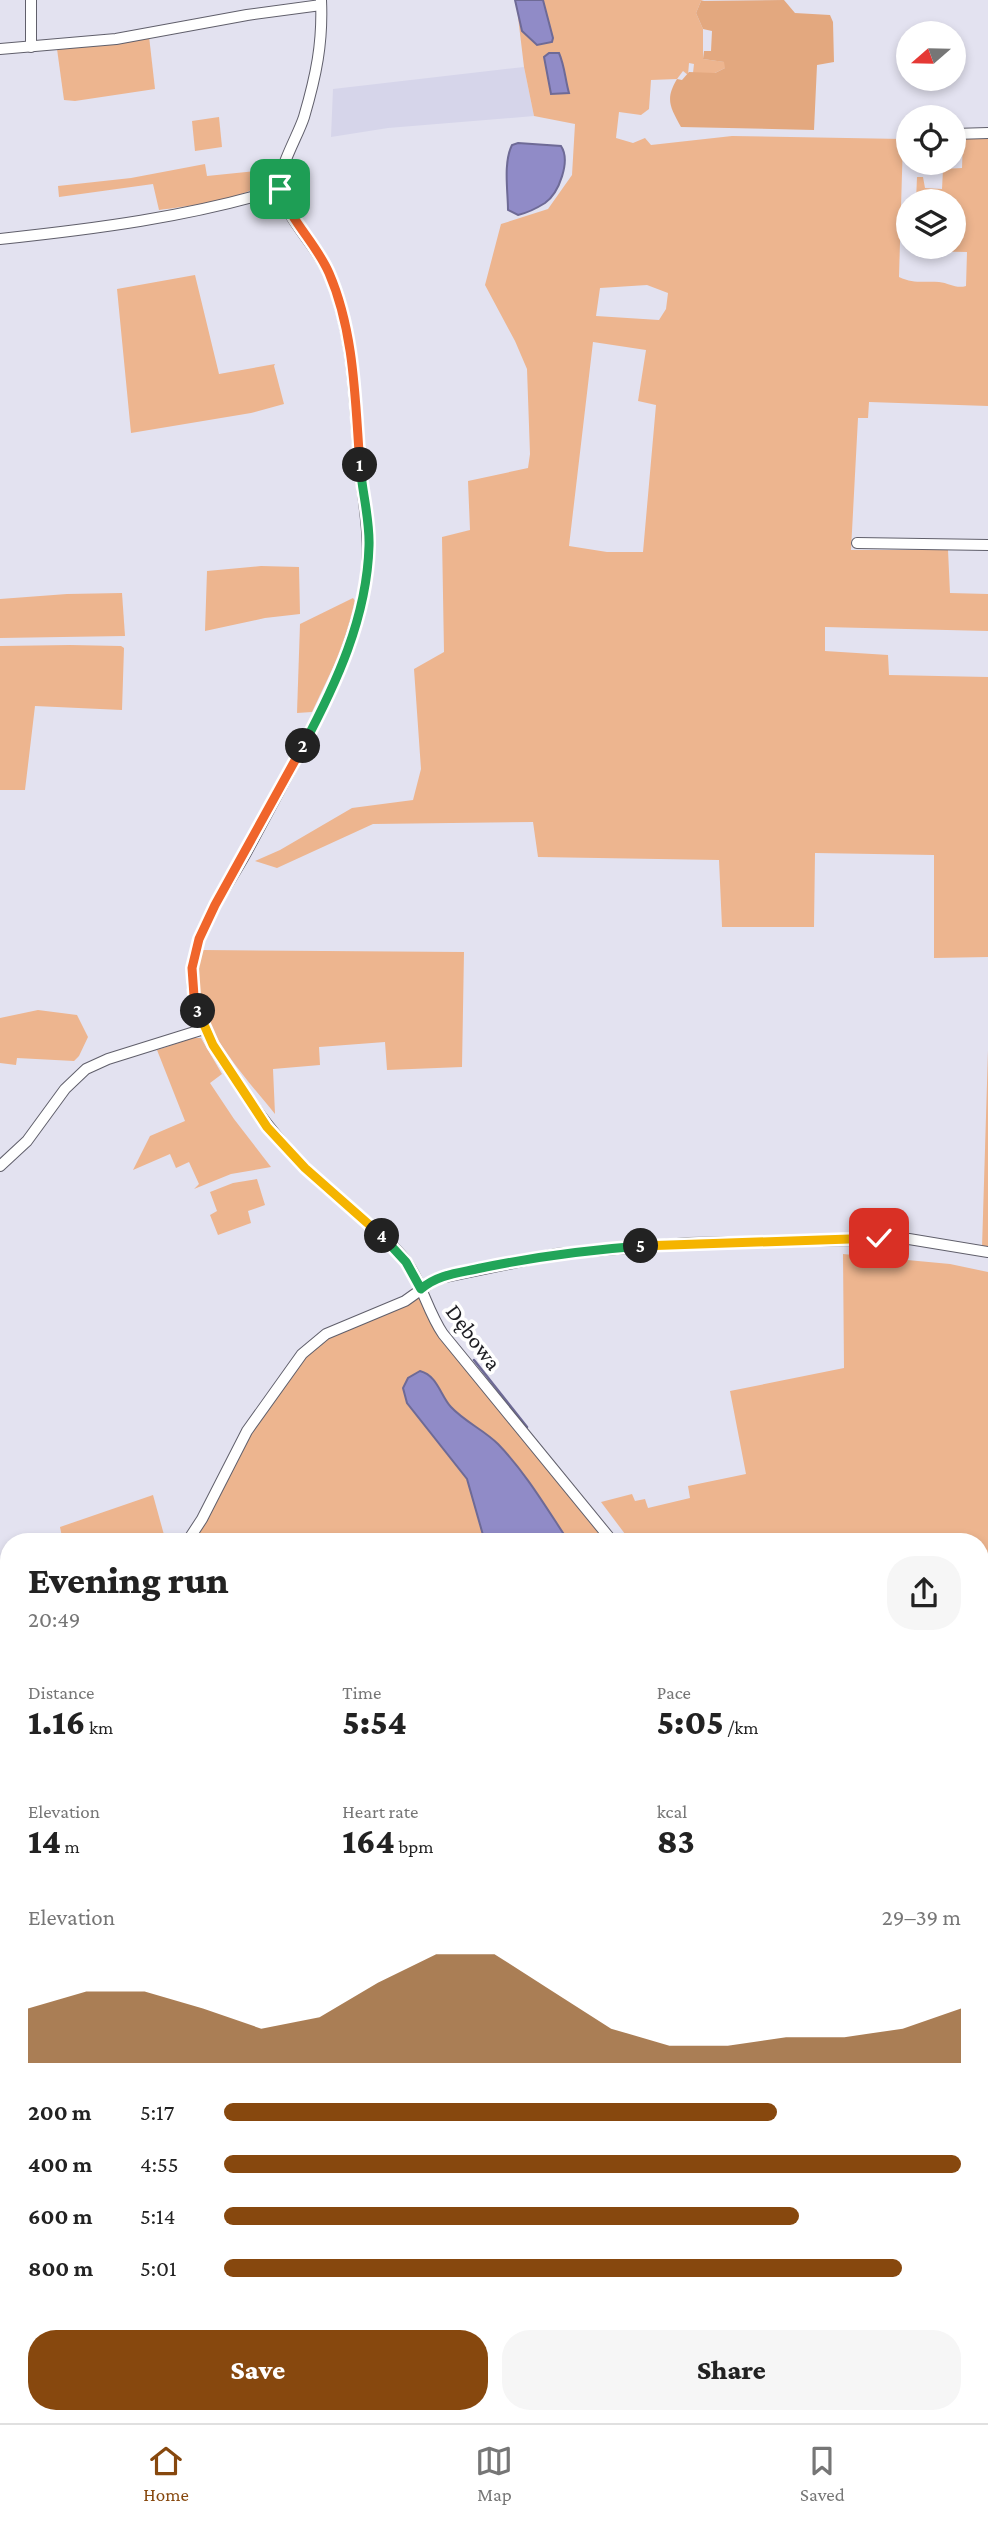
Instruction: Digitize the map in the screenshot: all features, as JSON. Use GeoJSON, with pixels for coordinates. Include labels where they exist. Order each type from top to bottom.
{"type":"FeatureCollection","features":[{"type":"Feature","properties":{"kind":"street"},"geometry":{"type":"LineString","coordinates":[[31,0],[31,47]]}},
{"type":"Feature","properties":{"kind":"street"},"geometry":{"type":"LineString","coordinates":[[0,49],[129,37],[321,3],[322,40],[317,66],[303,119],[281,175],[280,189],[244,200],[161,217],[0,239]]}},
{"type":"Feature","properties":{"kind":"street"},"geometry":{"type":"LineString","coordinates":[[966,134],[988,133]]}},
{"type":"Feature","properties":{"kind":"street","name":"Dębowa"},"geometry":{"type":"LineString","coordinates":[[280,189],[288,211],[327,268],[344,319],[356,398],[360,471],[369,548],[363,593],[340,673],[208,919],[193,960],[194,996],[204,1029],[267,1127],[305,1168],[399,1253],[412,1270],[431,1315],[443,1334],[606,1533]]}},
{"type":"Feature","properties":{"kind":"street"},"geometry":{"type":"LineString","coordinates":[[857,544],[988,545]]}},
{"type":"Feature","properties":{"kind":"street"},"geometry":{"type":"LineString","coordinates":[[0,1166],[27,1141],[65,1089],[86,1069],[108,1059],[204,1029]]}},
{"type":"Feature","properties":{"kind":"street"},"geometry":{"type":"LineString","coordinates":[[193,1533],[247,1431],[302,1354],[326,1334],[405,1301],[433,1280],[534,1257],[657,1245],[894,1238],[988,1252]]}},
{"type":"Feature","properties":{"kind":"shaded area"},"geometry":{"type":"Polygon","coordinates":[[[515,0],[543,0],[552,42],[537,45],[522,31],[515,0]]]}},
{"type":"Feature","properties":{"kind":"shaded area"},"geometry":{"type":"Polygon","coordinates":[[[516,0],[704,0],[696,13],[703,29],[703,59],[725,62],[725,68],[715,73],[693,73],[694,64],[689,63],[688,75],[683,71],[677,79],[651,80],[649,109],[641,115],[619,112],[616,138],[633,143],[645,138],[651,145],[732,136],[896,139],[896,175],[902,175],[902,189],[896,189],[896,259],[900,259],[899,277],[962,287],[966,286],[966,189],[942,189],[943,175],[966,175],[966,138],[988,137],[988,406],[869,402],[868,418],[858,418],[851,550],[948,550],[950,593],[988,594],[988,631],[825,627],[825,651],[888,655],[889,675],[988,677],[988,957],[934,958],[934,855],[815,853],[814,927],[722,927],[719,860],[538,857],[533,822],[373,824],[277,868],[255,861],[280,850],[352,808],[413,800],[421,769],[414,669],[444,652],[442,537],[470,530],[468,481],[528,468],[530,454],[527,369],[485,285],[501,224],[548,209],[572,175],[575,124],[534,116],[524,67],[516,0]],[[647,285],[600,288],[596,316],[659,320],[666,309],[668,293],[647,285]],[[593,342],[569,546],[607,552],[643,552],[656,405],[638,401],[646,350],[593,342]]]}},
{"type":"Feature","properties":{"kind":"shaded area"},"geometry":{"type":"Polygon","coordinates":[[[784,0],[795,13],[830,15],[833,22],[834,62],[817,65],[814,130],[681,127],[670,103],[671,92],[677,79],[682,80],[689,72],[715,73],[725,68],[724,62],[703,59],[704,51],[711,51],[712,31],[703,29],[696,13],[701,1],[784,0]]]}},
{"type":"Feature","properties":{"kind":"shaded area"},"geometry":{"type":"Polygon","coordinates":[[[149,36],[155,89],[75,101],[64,100],[57,49],[149,36]]]}},
{"type":"Feature","properties":{"kind":"shaded area"},"geometry":{"type":"Polygon","coordinates":[[[549,53],[559,53],[569,93],[551,94],[544,57],[549,53]]]}},
{"type":"Feature","properties":{"kind":"shaded area"},"geometry":{"type":"Polygon","coordinates":[[[524,67],[534,116],[388,128],[331,137],[333,89],[524,67]]]}},
{"type":"Feature","properties":{"kind":"shaded area"},"geometry":{"type":"Polygon","coordinates":[[[219,117],[222,147],[195,151],[192,121],[219,117]]]}},
{"type":"Feature","properties":{"kind":"shaded area"},"geometry":{"type":"Polygon","coordinates":[[[518,143],[561,146],[565,160],[559,185],[550,198],[518,215],[508,210],[507,177],[509,152],[512,145],[518,143]]]}},
{"type":"Feature","properties":{"kind":"shaded area"},"geometry":{"type":"Polygon","coordinates":[[[205,164],[207,176],[275,169],[267,180],[240,195],[159,210],[153,184],[59,197],[58,186],[131,178],[205,164]]]}},
{"type":"Feature","properties":{"kind":"shaded area"},"geometry":{"type":"Polygon","coordinates":[[[917,177],[923,177],[925,188],[942,189],[916,189],[917,177]]]}},
{"type":"Feature","properties":{"kind":"shaded area"},"geometry":{"type":"Polygon","coordinates":[[[195,275],[219,374],[275,364],[284,404],[251,413],[131,433],[117,289],[195,275]]]}},
{"type":"Feature","properties":{"kind":"shaded area"},"geometry":{"type":"Polygon","coordinates":[[[261,566],[299,567],[300,614],[265,618],[205,631],[207,571],[261,566]]]}},
{"type":"Feature","properties":{"kind":"shaded area"},"geometry":{"type":"Polygon","coordinates":[[[122,593],[125,636],[0,638],[0,599],[122,593]]]}},
{"type":"Feature","properties":{"kind":"shaded area"},"geometry":{"type":"Polygon","coordinates":[[[353,598],[355,601],[346,640],[312,712],[297,713],[300,624],[353,598]]]}},
{"type":"Feature","properties":{"kind":"shaded area"},"geometry":{"type":"Polygon","coordinates":[[[70,645],[124,648],[122,710],[35,706],[25,790],[0,790],[0,646],[70,645]]]}},
{"type":"Feature","properties":{"kind":"shaded area"},"geometry":{"type":"Polygon","coordinates":[[[202,950],[464,952],[462,1067],[387,1070],[385,1042],[319,1047],[320,1065],[273,1069],[275,1114],[223,1048],[203,1010],[197,972],[202,950]]]}},
{"type":"Feature","properties":{"kind":"shaded area"},"geometry":{"type":"Polygon","coordinates":[[[38,1010],[77,1015],[88,1037],[79,1056],[74,1061],[17,1058],[16,1065],[0,1063],[0,1018],[38,1010]]]}},
{"type":"Feature","properties":{"kind":"shaded area"},"geometry":{"type":"Polygon","coordinates":[[[193,1038],[201,1038],[222,1074],[210,1083],[271,1167],[231,1174],[194,1189],[199,1184],[189,1162],[176,1168],[170,1154],[133,1170],[150,1136],[185,1121],[157,1050],[193,1038]]]}},
{"type":"Feature","properties":{"kind":"shaded area"},"geometry":{"type":"Polygon","coordinates":[[[988,1050],[988,1248],[982,1248],[988,1050]]]}},
{"type":"Feature","properties":{"kind":"shaded area"},"geometry":{"type":"Polygon","coordinates":[[[257,1179],[265,1205],[248,1211],[251,1223],[218,1235],[210,1215],[217,1211],[210,1192],[233,1183],[257,1179]]]}},
{"type":"Feature","properties":{"kind":"shaded area"},"geometry":{"type":"Polygon","coordinates":[[[843,1254],[950,1264],[988,1272],[988,1533],[624,1533],[601,1502],[632,1494],[635,1501],[645,1499],[648,1508],[690,1498],[688,1486],[746,1474],[730,1391],[844,1368],[843,1254]]]}},
{"type":"Feature","properties":{"kind":"shaded area"},"geometry":{"type":"Polygon","coordinates":[[[421,1297],[438,1326],[605,1533],[192,1533],[247,1431],[309,1347],[376,1311],[421,1297]]]}},
{"type":"Feature","properties":{"kind":"shaded area"},"geometry":{"type":"Polygon","coordinates":[[[420,1371],[431,1377],[456,1412],[493,1439],[508,1455],[563,1533],[482,1533],[467,1479],[407,1403],[403,1388],[408,1378],[420,1371]]]}},
{"type":"Feature","properties":{"kind":"shaded area"},"geometry":{"type":"Polygon","coordinates":[[[153,1495],[164,1533],[61,1533],[60,1527],[153,1495]]]}},
{"type":"Feature","properties":{"kind":"waterway"},"geometry":{"type":"LineString","coordinates":[[474,1360],[527,1427]]}},
{"type":"Feature","properties":{"kind":"route"},"geometry":{"type":"LineString","coordinates":[[280,189],[288,211],[327,268],[344,319],[356,398],[360,471],[369,548],[363,593],[340,673],[281,788],[215,905],[196,946],[192,968],[193,989],[195,1003],[208,1037],[267,1127],[317,1180],[399,1253],[412,1270],[421,1289],[433,1280],[449,1275],[534,1257],[590,1250],[717,1242],[879,1238]]}}]}
